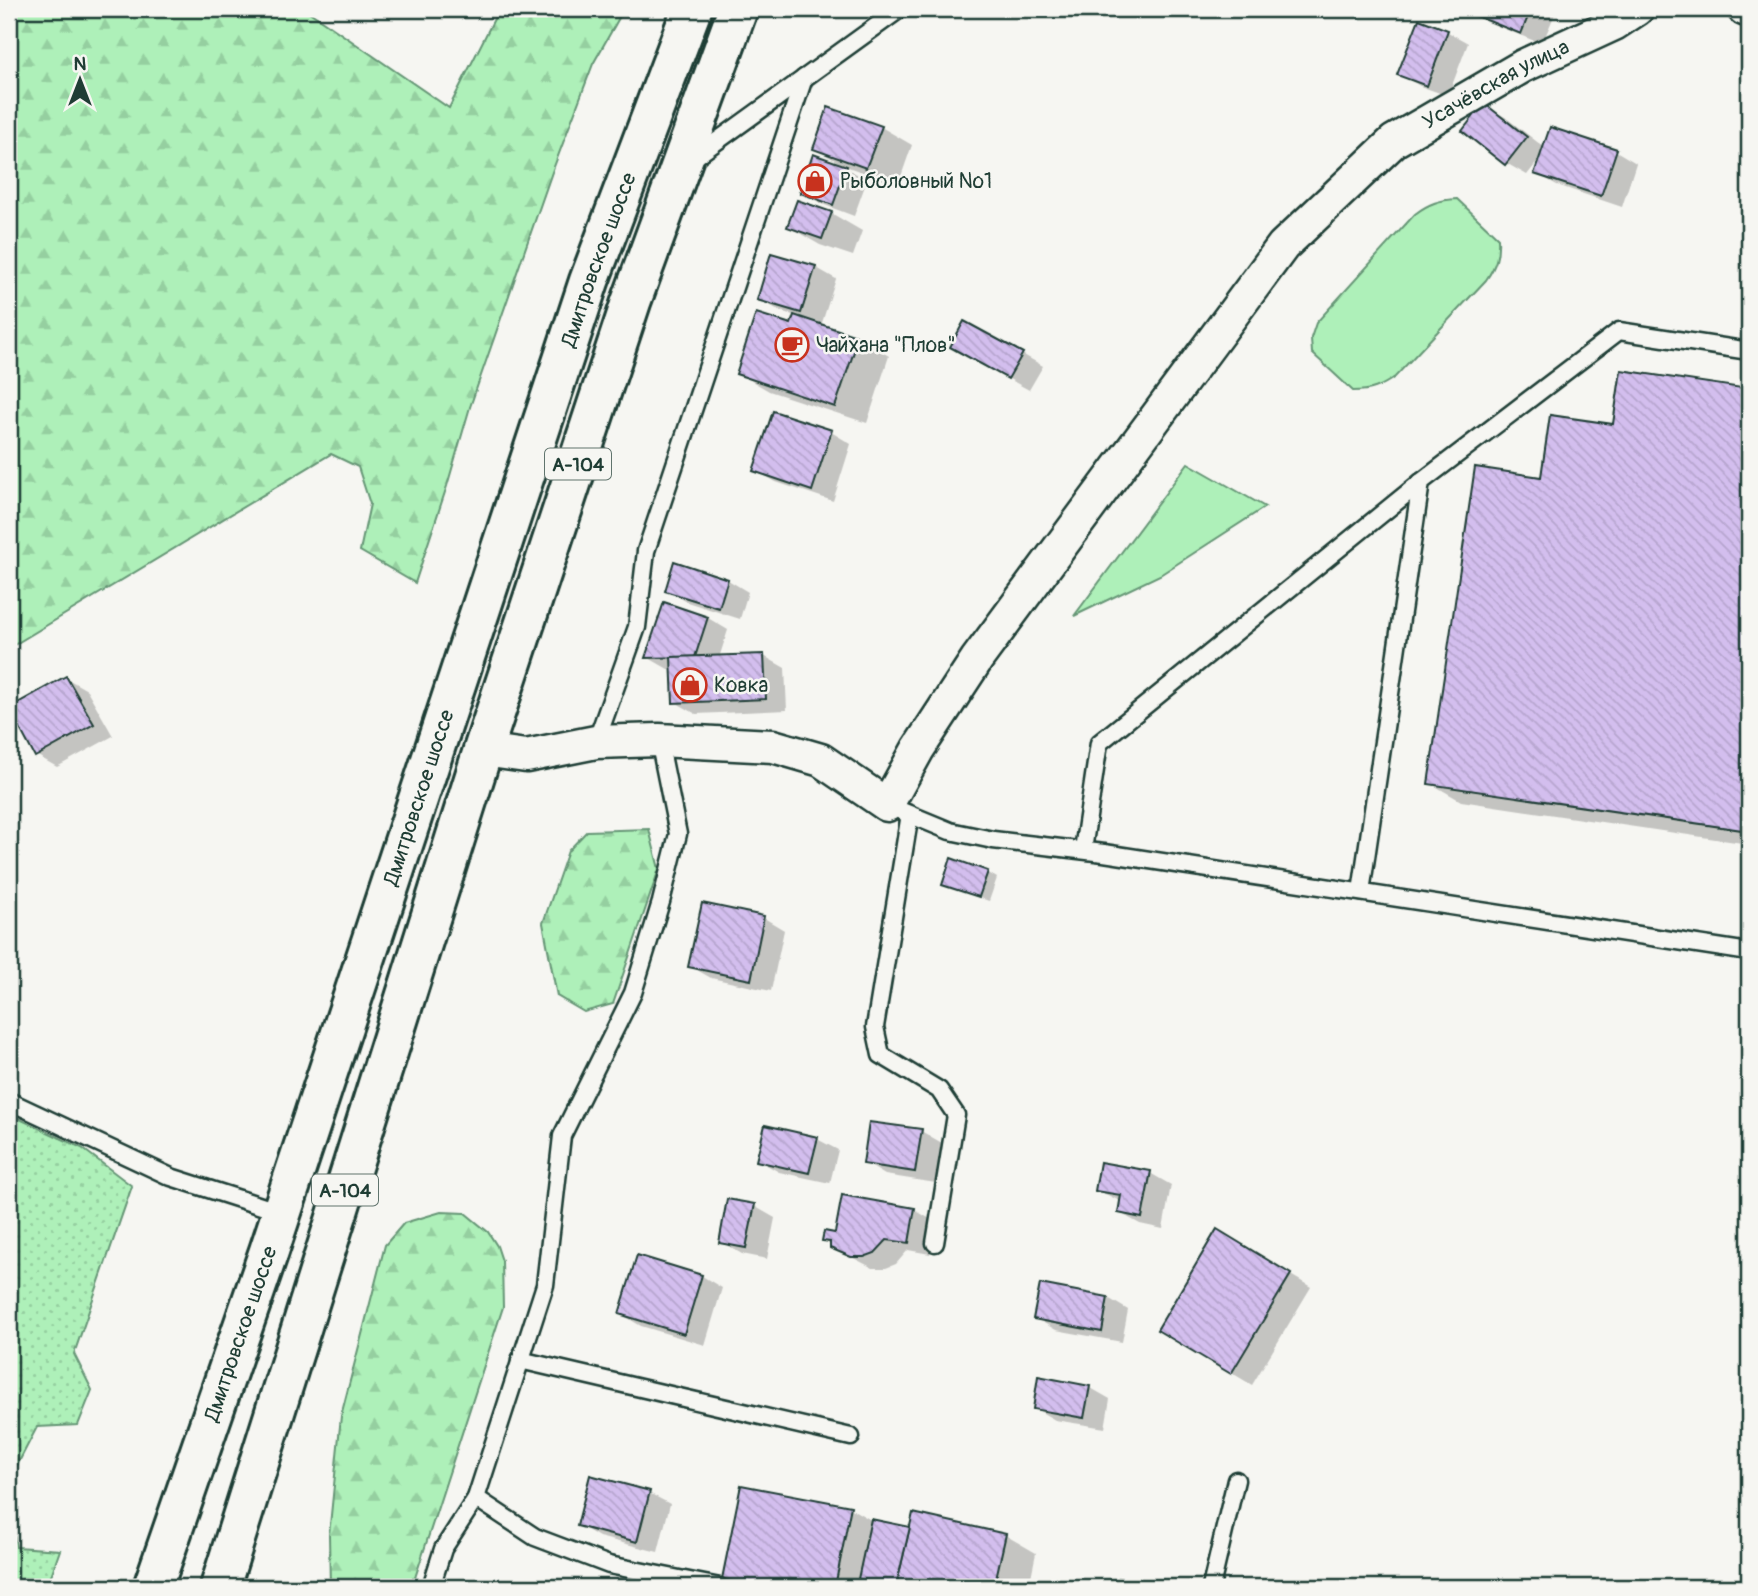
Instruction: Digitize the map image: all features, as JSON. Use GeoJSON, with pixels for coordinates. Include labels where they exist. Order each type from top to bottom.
{"type":"FeatureCollection","features":[{"type":"Feature","properties":{"kind":"highway","name":"Дмитровское шоссе"},"geometry":{"type":"LineString","coordinates":[[153,1587],[264,1264],[589,281],[692,9]]}},
{"type":"Feature","properties":{"kind":"highway","name":"А-104"},"geometry":{"type":"LineString","coordinates":[[220,1587],[483,750],[631,302],[738,9]]}},
{"type":"Feature","properties":{"kind":"street","name":"Усачёвская улица"},"geometry":{"type":"LineString","coordinates":[[898,810],[918,749],[977,659],[1283,246],[1394,141],[1522,66],[1614,24],[1637,9]]}},
{"type":"Feature","properties":{"kind":"street"},"geometry":{"type":"LineString","coordinates":[[1744,9],[1749,11]]}},
{"type":"Feature","properties":{"kind":"street"},"geometry":{"type":"LineString","coordinates":[[483,750],[526,756],[596,742],[659,740],[773,746],[821,760],[898,810]]}},
{"type":"Feature","properties":{"kind":"lane"},"geometry":{"type":"LineString","coordinates":[[680,167],[900,9]]}},
{"type":"Feature","properties":{"kind":"lane"},"geometry":{"type":"LineString","coordinates":[[596,742],[637,626],[646,551],[804,78]]}},
{"type":"Feature","properties":{"kind":"lane"},"geometry":{"type":"LineString","coordinates":[[1083,850],[1099,743],[1422,482],[1619,331],[1749,351]]}},
{"type":"Feature","properties":{"kind":"lane"},"geometry":{"type":"LineString","coordinates":[[1361,892],[1422,482]]}},
{"type":"Feature","properties":{"kind":"lane"},"geometry":{"type":"LineString","coordinates":[[431,1587],[443,1549],[476,1498],[545,1285],[562,1136],[633,993],[661,902],[678,834],[659,740]]}},
{"type":"Feature","properties":{"kind":"lane"},"geometry":{"type":"LineString","coordinates":[[935,1242],[956,1115],[939,1090],[881,1055],[875,1027],[898,810],[950,831],[993,840],[1083,850],[1749,952]]}},
{"type":"Feature","properties":{"kind":"lane"},"geometry":{"type":"LineString","coordinates":[[9,1101],[171,1177],[280,1212]]}},
{"type":"Feature","properties":{"kind":"lane"},"geometry":{"type":"LineString","coordinates":[[520,1360],[852,1437]]}},
{"type":"Feature","properties":{"kind":"lane"},"geometry":{"type":"LineString","coordinates":[[1211,1587],[1236,1480]]}},
{"type":"Feature","properties":{"kind":"lane"},"geometry":{"type":"LineString","coordinates":[[476,1498],[535,1537],[609,1565],[720,1587]]}},
{"type":"Feature","properties":{"kind":"green space"},"geometry":{"type":"Polygon","coordinates":[[[9,9],[305,9],[449,108],[499,9],[624,9],[593,64],[552,172],[470,407],[415,583],[360,551],[370,504],[358,467],[331,454],[9,648],[9,9]]]}},
{"type":"Feature","properties":{"kind":"green space"},"geometry":{"type":"Polygon","coordinates":[[[1457,199],[1498,238],[1497,255],[1492,270],[1486,280],[1395,377],[1376,388],[1353,391],[1312,353],[1311,338],[1316,323],[1415,214],[1435,203],[1457,199]]]}},
{"type":"Feature","properties":{"kind":"green space"},"geometry":{"type":"Polygon","coordinates":[[[1188,463],[1265,507],[1160,575],[1074,616],[1188,463]]]}},
{"type":"Feature","properties":{"kind":"green space"},"geometry":{"type":"Polygon","coordinates":[[[649,829],[659,869],[613,1004],[584,1012],[557,996],[543,923],[568,851],[587,831],[649,829]]]}},
{"type":"Feature","properties":{"kind":"green space"},"geometry":{"type":"Polygon","coordinates":[[[9,1114],[82,1148],[132,1186],[74,1354],[92,1390],[78,1425],[37,1427],[9,1481],[9,1114]]]}},
{"type":"Feature","properties":{"kind":"green space"},"geometry":{"type":"Polygon","coordinates":[[[441,1212],[465,1213],[488,1232],[502,1261],[503,1307],[412,1587],[330,1587],[329,1535],[341,1416],[385,1245],[404,1223],[441,1212]]]}},
{"type":"Feature","properties":{"kind":"green space"},"geometry":{"type":"Polygon","coordinates":[[[9,1502],[16,1547],[60,1550],[47,1587],[9,1587],[9,1502]]]}},
{"type":"Feature","properties":{"kind":"building"},"geometry":{"type":"Polygon","coordinates":[[[1459,9],[1531,9],[1521,34],[1459,9]]]}},
{"type":"Feature","properties":{"kind":"building"},"geometry":{"type":"Polygon","coordinates":[[[1419,19],[1448,30],[1427,86],[1397,75],[1419,19]]]}},
{"type":"Feature","properties":{"kind":"building"},"geometry":{"type":"Polygon","coordinates":[[[1484,103],[1527,137],[1505,165],[1462,131],[1484,103]]]}},
{"type":"Feature","properties":{"kind":"building"},"geometry":{"type":"Polygon","coordinates":[[[828,107],[882,126],[866,168],[813,149],[828,107]]]}},
{"type":"Feature","properties":{"kind":"building"},"geometry":{"type":"Polygon","coordinates":[[[1550,127],[1617,149],[1601,196],[1534,174],[1550,127]]]}},
{"type":"Feature","properties":{"kind":"building"},"geometry":{"type":"Polygon","coordinates":[[[813,154],[847,166],[833,205],[800,193],[813,154]]]}},
{"type":"Feature","properties":{"kind":"building"},"geometry":{"type":"Polygon","coordinates":[[[797,200],[832,212],[822,239],[787,227],[797,200]]]}},
{"type":"Feature","properties":{"kind":"building"},"geometry":{"type":"Polygon","coordinates":[[[771,253],[816,266],[801,313],[757,300],[771,253]]]}},
{"type":"Feature","properties":{"kind":"building"},"geometry":{"type":"Polygon","coordinates":[[[756,313],[791,324],[794,315],[859,337],[835,407],[736,374],[756,313]]]}},
{"type":"Feature","properties":{"kind":"building"},"geometry":{"type":"Polygon","coordinates":[[[964,321],[1023,353],[1008,379],[950,347],[964,321]]]}},
{"type":"Feature","properties":{"kind":"building"},"geometry":{"type":"Polygon","coordinates":[[[1621,370],[1749,389],[1749,831],[1428,784],[1475,467],[1541,477],[1550,415],[1613,424],[1621,370]]]}},
{"type":"Feature","properties":{"kind":"building"},"geometry":{"type":"Polygon","coordinates":[[[773,411],[832,430],[812,491],[753,471],[773,411]]]}},
{"type":"Feature","properties":{"kind":"building"},"geometry":{"type":"Polygon","coordinates":[[[674,561],[728,579],[719,608],[665,591],[674,561]]]}},
{"type":"Feature","properties":{"kind":"building"},"geometry":{"type":"Polygon","coordinates":[[[664,602],[708,617],[695,657],[645,658],[664,602]]]}},
{"type":"Feature","properties":{"kind":"building"},"geometry":{"type":"Polygon","coordinates":[[[764,654],[766,699],[673,703],[671,657],[764,654]]]}},
{"type":"Feature","properties":{"kind":"building"},"geometry":{"type":"Polygon","coordinates":[[[66,676],[94,724],[35,757],[9,708],[66,676]]]}},
{"type":"Feature","properties":{"kind":"building"},"geometry":{"type":"Polygon","coordinates":[[[951,858],[988,871],[979,897],[942,885],[951,858]]]}},
{"type":"Feature","properties":{"kind":"building"},"geometry":{"type":"Polygon","coordinates":[[[702,903],[764,916],[751,980],[688,967],[702,903]]]}},
{"type":"Feature","properties":{"kind":"building"},"geometry":{"type":"Polygon","coordinates":[[[869,1122],[922,1129],[915,1172],[863,1164],[869,1122]]]}},
{"type":"Feature","properties":{"kind":"building"},"geometry":{"type":"Polygon","coordinates":[[[765,1125],[818,1137],[809,1173],[756,1161],[765,1125]]]}},
{"type":"Feature","properties":{"kind":"building"},"geometry":{"type":"Polygon","coordinates":[[[1100,1162],[1151,1171],[1142,1218],[1118,1213],[1121,1195],[1095,1191],[1100,1162]]]}},
{"type":"Feature","properties":{"kind":"building"},"geometry":{"type":"Polygon","coordinates":[[[842,1195],[915,1208],[909,1243],[887,1240],[875,1253],[864,1257],[851,1257],[830,1248],[830,1242],[822,1241],[824,1231],[835,1233],[842,1195]]]}},
{"type":"Feature","properties":{"kind":"building"},"geometry":{"type":"Polygon","coordinates":[[[727,1199],[755,1204],[746,1248],[719,1243],[727,1199]]]}},
{"type":"Feature","properties":{"kind":"building"},"geometry":{"type":"Polygon","coordinates":[[[1217,1229],[1291,1274],[1231,1374],[1157,1330],[1217,1229]]]}},
{"type":"Feature","properties":{"kind":"building"},"geometry":{"type":"Polygon","coordinates":[[[637,1255],[702,1275],[684,1334],[619,1314],[637,1255]]]}},
{"type":"Feature","properties":{"kind":"building"},"geometry":{"type":"Polygon","coordinates":[[[1040,1284],[1108,1297],[1102,1332],[1033,1319],[1040,1284]]]}},
{"type":"Feature","properties":{"kind":"building"},"geometry":{"type":"Polygon","coordinates":[[[1038,1376],[1090,1386],[1084,1418],[1033,1409],[1038,1376]]]}},
{"type":"Feature","properties":{"kind":"building"},"geometry":{"type":"Polygon","coordinates":[[[590,1475],[650,1491],[637,1542],[577,1526],[590,1475]]]}},
{"type":"Feature","properties":{"kind":"building"},"geometry":{"type":"Polygon","coordinates":[[[741,1485],[851,1506],[835,1587],[765,1587],[722,1579],[741,1485]]]}},
{"type":"Feature","properties":{"kind":"building"},"geometry":{"type":"Polygon","coordinates":[[[913,1513],[1006,1534],[994,1587],[896,1587],[913,1513]]]}},
{"type":"Feature","properties":{"kind":"building"},"geometry":{"type":"Polygon","coordinates":[[[871,1519],[910,1527],[896,1587],[858,1579],[871,1519]]]}},
{"type":"Feature","properties":{"kind":"building"},"geometry":{"type":"Polygon","coordinates":[[[1119,1578],[1163,1587],[1117,1587],[1119,1578]]]}},
{"type":"Feature","properties":{"kind":"place","name":"Рыболовный №1"},"geometry":{"type":"Point","coordinates":[815,181]}},
{"type":"Feature","properties":{"kind":"place","name":"Чайхана \"Плов\""},"geometry":{"type":"Point","coordinates":[792,345]}},
{"type":"Feature","properties":{"kind":"place","name":"Ковка"},"geometry":{"type":"Point","coordinates":[690,685]}}]}
